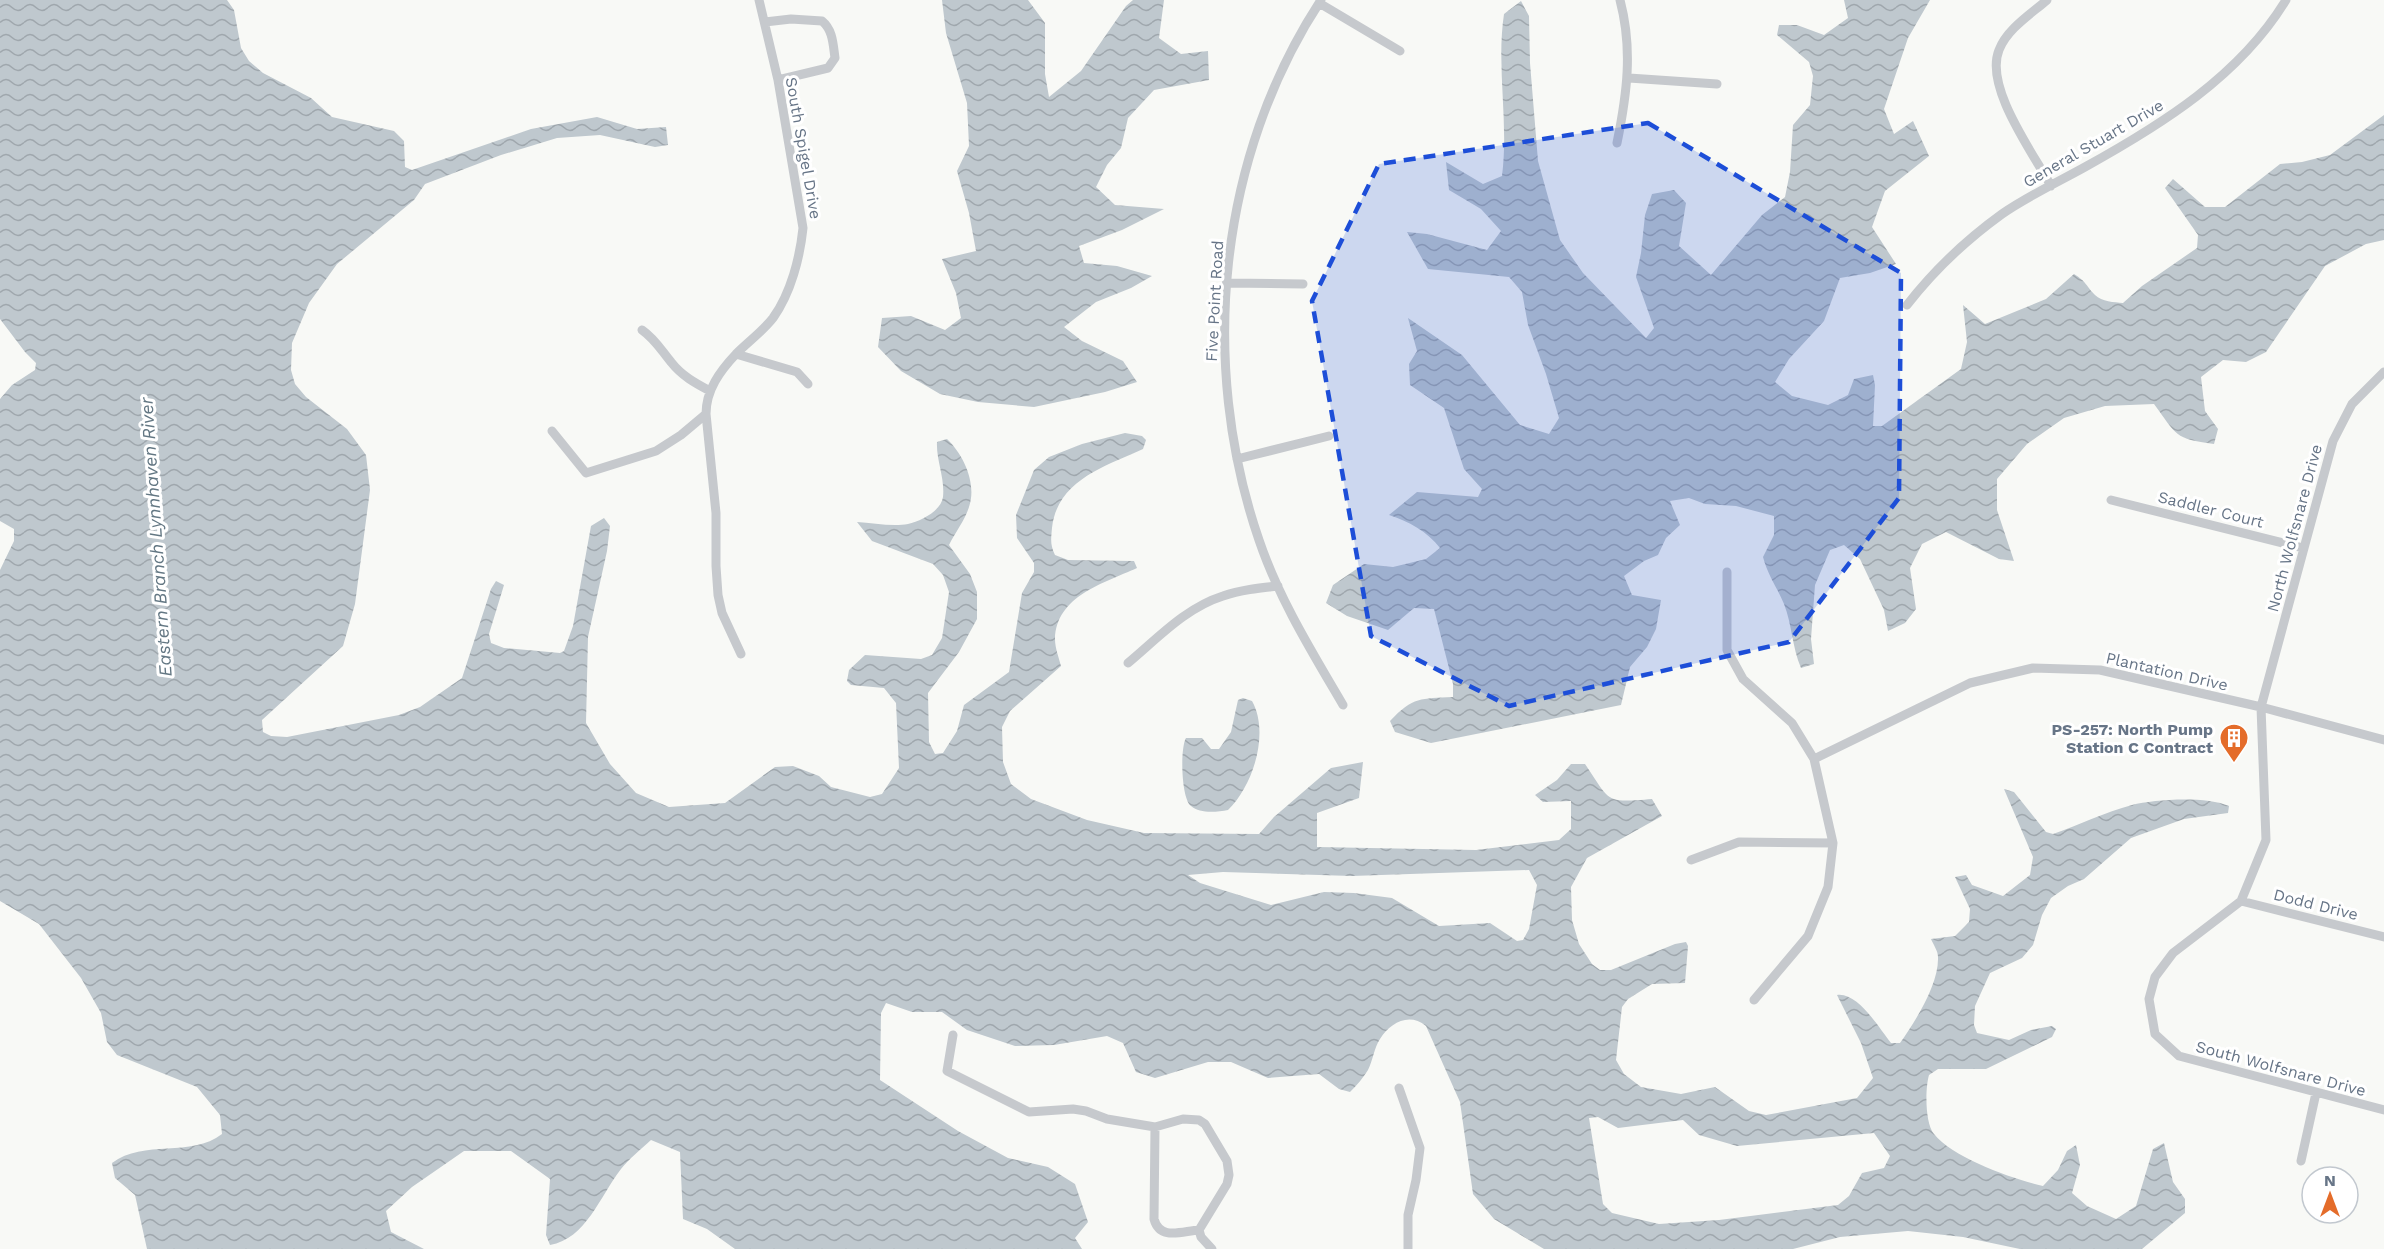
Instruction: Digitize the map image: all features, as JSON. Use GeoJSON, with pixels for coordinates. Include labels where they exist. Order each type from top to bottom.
{"type":"FeatureCollection","features":[{"type":"Feature","properties":{"kind":"street","name":"South Spigel Drive"},"geometry":{"type":"LineString","coordinates":[[741,654],[722,613],[718,595],[716,513],[706,414],[710,391],[723,369],[735,354],[763,329],[782,304],[801,245],[802,214],[778,80],[759,0]]}},
{"type":"Feature","properties":{"kind":"street"},"geometry":{"type":"LineString","coordinates":[[1617,143],[1629,78],[1625,21],[1620,0]]}},
{"type":"Feature","properties":{"kind":"street"},"geometry":{"type":"LineString","coordinates":[[2047,0],[2009,34],[1998,51],[1996,62],[2001,92],[2007,107],[2051,186]]}},
{"type":"Feature","properties":{"kind":"street","name":"General Stuart Drive"},"geometry":{"type":"LineString","coordinates":[[1907,305],[1940,265],[1964,243],[2005,213],[2137,137],[2203,92],[2243,55],[2286,0]]}},
{"type":"Feature","properties":{"kind":"street"},"geometry":{"type":"LineString","coordinates":[[1320,1],[1400,51]]}},
{"type":"Feature","properties":{"kind":"street","name":"Five Point Road"},"geometry":{"type":"LineString","coordinates":[[1320,1],[1282,66],[1255,141],[1232,233],[1224,332],[1224,367],[1228,410],[1237,459],[1259,539],[1289,610],[1343,705]]}},
{"type":"Feature","properties":{"kind":"street"},"geometry":{"type":"LineString","coordinates":[[765,22],[822,21],[830,29],[834,45],[835,57],[828,68],[778,80]]}},
{"type":"Feature","properties":{"kind":"street"},"geometry":{"type":"LineString","coordinates":[[1629,78],[1717,84]]}},
{"type":"Feature","properties":{"kind":"street"},"geometry":{"type":"LineString","coordinates":[[1227,283],[1303,284]]}},
{"type":"Feature","properties":{"kind":"street"},"geometry":{"type":"LineString","coordinates":[[642,330],[658,343],[670,362],[683,375],[710,391]]}},
{"type":"Feature","properties":{"kind":"street"},"geometry":{"type":"LineString","coordinates":[[735,354],[797,372],[808,384]]}},
{"type":"Feature","properties":{"kind":"street","name":"North Wolfsnare Drive"},"geometry":{"type":"LineString","coordinates":[[2262,708],[2332,441],[2352,404],[2384,372]]}},
{"type":"Feature","properties":{"kind":"street"},"geometry":{"type":"LineString","coordinates":[[552,431],[586,473],[656,450],[681,435],[706,414]]}},
{"type":"Feature","properties":{"kind":"street"},"geometry":{"type":"LineString","coordinates":[[1237,459],[1329,436]]}},
{"type":"Feature","properties":{"kind":"street","name":"Saddler Court"},"geometry":{"type":"LineString","coordinates":[[2111,500],[2303,548]]}},
{"type":"Feature","properties":{"kind":"street"},"geometry":{"type":"LineString","coordinates":[[1727,572],[1727,650],[1743,679],[1792,723],[1814,759],[1833,843],[1828,887],[1808,936],[1754,1000]]}},
{"type":"Feature","properties":{"kind":"street"},"geometry":{"type":"LineString","coordinates":[[1128,663],[1186,614],[1203,604],[1222,596],[1278,586]]}},
{"type":"Feature","properties":{"kind":"street","name":"Plantation Drive"},"geometry":{"type":"LineString","coordinates":[[1814,759],[1970,683],[2033,668],[2100,670],[2262,708],[2384,740]]}},
{"type":"Feature","properties":{"kind":"street"},"geometry":{"type":"LineString","coordinates":[[2241,901],[2266,840],[2262,708]]}},
{"type":"Feature","properties":{"kind":"street"},"geometry":{"type":"LineString","coordinates":[[1691,860],[1739,842],[1833,843]]}},
{"type":"Feature","properties":{"kind":"street","name":"Dodd Drive"},"geometry":{"type":"LineString","coordinates":[[2241,901],[2384,937]]}},
{"type":"Feature","properties":{"kind":"street","name":"South Wolfsnare Drive"},"geometry":{"type":"LineString","coordinates":[[2241,901],[2173,953],[2155,977],[2149,999],[2155,1034],[2179,1056],[2384,1110]]}},
{"type":"Feature","properties":{"kind":"street"},"geometry":{"type":"LineString","coordinates":[[953,1035],[947,1071],[966,1078],[1019,1108],[1040,1113],[1072,1109],[1086,1111],[1107,1119],[1155,1127],[1183,1119],[1199,1120],[1205,1124],[1227,1161],[1229,1175],[1227,1184],[1199,1230],[1201,1237],[1212,1249]]}},
{"type":"Feature","properties":{"kind":"street"},"geometry":{"type":"LineString","coordinates":[[1399,1088],[1420,1148],[1408,1215],[1408,1249]]}},
{"type":"Feature","properties":{"kind":"street"},"geometry":{"type":"LineString","coordinates":[[2301,1161],[2316,1093]]}},
{"type":"Feature","properties":{"kind":"street"},"geometry":{"type":"LineString","coordinates":[[1155,1127],[1154,1219],[1156,1226],[1159,1231],[1167,1234],[1199,1230]]}},
{"type":"Feature","properties":{"kind":"highlighted area"},"geometry":{"type":"Polygon","coordinates":[[[1648,123],[1901,273],[1899,498],[1789,642],[1509,706],[1371,636],[1312,301],[1379,164],[1648,123]]]}},
{"type":"Feature","properties":{"kind":"water","name":"Eastern Branch Lynnhaven River"},"geometry":{"type":"Polygon","coordinates":[[[0,0],[227,0],[234,10],[241,48],[249,61],[263,73],[311,98],[332,117],[394,131],[404,141],[405,167],[412,170],[531,129],[597,117],[637,129],[666,127],[668,145],[655,147],[600,135],[557,138],[501,155],[425,184],[414,200],[337,264],[309,303],[292,343],[291,370],[295,384],[306,397],[347,429],[366,455],[370,490],[355,604],[343,646],[262,720],[263,732],[271,736],[287,737],[399,715],[420,707],[462,678],[491,589],[496,581],[504,585],[489,634],[491,643],[504,648],[560,653],[564,651],[573,626],[591,526],[604,518],[610,526],[607,551],[588,637],[586,723],[610,764],[636,793],[669,807],[725,803],[775,767],[793,766],[819,776],[831,787],[870,797],[882,794],[899,768],[896,703],[884,688],[851,685],[847,681],[849,670],[865,655],[921,659],[932,655],[942,638],[949,592],[943,575],[933,564],[872,541],[857,522],[902,525],[913,523],[930,515],[939,507],[943,497],[937,442],[947,439],[964,461],[970,480],[971,498],[965,517],[949,545],[970,574],[977,592],[977,619],[959,652],[928,693],[929,742],[935,754],[943,753],[957,731],[964,705],[1009,672],[1022,593],[1034,572],[1034,563],[1017,538],[1016,515],[1034,470],[1049,457],[1082,444],[1125,433],[1142,436],[1146,440],[1143,449],[1099,469],[1073,486],[1063,498],[1056,512],[1051,539],[1055,555],[1068,560],[1134,561],[1137,568],[1084,593],[1064,612],[1057,624],[1055,639],[1061,666],[1010,711],[1002,727],[1003,762],[1011,784],[1031,799],[1087,820],[1144,833],[1259,834],[1274,817],[1331,768],[1363,762],[1359,798],[1317,813],[1317,847],[1476,850],[1559,840],[1571,829],[1571,801],[1543,802],[1535,795],[1557,780],[1571,764],[1585,764],[1610,797],[1625,801],[1652,799],[1662,816],[1587,858],[1571,887],[1572,920],[1579,944],[1592,964],[1600,970],[1611,970],[1675,944],[1686,942],[1688,946],[1685,983],[1652,984],[1628,999],[1622,1007],[1616,1060],[1624,1074],[1641,1087],[1681,1094],[1715,1087],[1749,1111],[1766,1115],[1857,1098],[1873,1078],[1861,1043],[1837,995],[1853,999],[1867,1012],[1891,1043],[1900,1043],[1919,1014],[1935,979],[1938,957],[1931,939],[1955,936],[1969,922],[1970,909],[1955,877],[1966,875],[1972,885],[2003,896],[2030,875],[2033,857],[2004,789],[2014,792],[2046,832],[2053,834],[2112,811],[2142,803],[2195,800],[2229,806],[2228,813],[2184,819],[2131,838],[2084,879],[2068,886],[2051,898],[2042,915],[2033,945],[2022,958],[1990,973],[1975,1006],[1974,1025],[1977,1033],[2009,1040],[2031,1030],[2052,1026],[2056,1029],[2052,1037],[1986,1069],[1938,1069],[1929,1075],[1927,1089],[1927,1114],[1934,1134],[1955,1151],[2000,1173],[2043,1186],[2058,1170],[2067,1151],[2076,1145],[2080,1165],[2072,1193],[2087,1206],[2116,1219],[2136,1206],[2153,1149],[2164,1143],[2173,1182],[2185,1199],[2185,1213],[2142,1249],[2020,1249],[1963,1237],[1908,1231],[1840,1237],[1793,1249],[1544,1249],[1494,1219],[1473,1194],[1460,1102],[1426,1026],[1420,1022],[1400,1021],[1384,1033],[1368,1070],[1350,1092],[1339,1089],[1319,1074],[1268,1078],[1231,1062],[1208,1062],[1155,1078],[1136,1072],[1123,1043],[1107,1036],[1054,1045],[1015,1046],[967,1030],[942,1012],[912,1012],[886,1003],[881,1013],[880,1080],[958,1131],[1008,1158],[1048,1167],[1075,1184],[1088,1222],[1075,1238],[1082,1249],[735,1249],[707,1229],[683,1219],[680,1152],[651,1140],[621,1169],[583,1225],[563,1241],[550,1245],[546,1235],[550,1179],[511,1151],[464,1151],[412,1187],[386,1211],[391,1232],[424,1249],[147,1249],[135,1195],[115,1178],[112,1163],[138,1152],[196,1145],[210,1141],[222,1134],[220,1115],[197,1087],[117,1055],[107,1042],[101,1013],[81,978],[39,924],[0,901],[0,570],[14,541],[14,529],[0,521],[0,399],[12,385],[35,370],[36,363],[0,319],[0,0]],[[1529,870],[1352,876],[1223,872],[1188,875],[1200,883],[1271,905],[1324,892],[1392,898],[1439,926],[1490,923],[1517,941],[1523,940],[1529,929],[1537,885],[1529,870]],[[1598,1117],[1589,1118],[1603,1204],[1612,1213],[1659,1224],[1719,1220],[1838,1205],[1849,1196],[1862,1173],[1884,1168],[1890,1156],[1874,1133],[1737,1146],[1699,1135],[1683,1120],[1618,1128],[1598,1117]]]}},
{"type":"Feature","properties":{"kind":"water"},"geometry":{"type":"Polygon","coordinates":[[[942,0],[1028,0],[1045,23],[1045,74],[1049,97],[1081,71],[1126,6],[1133,0],[1164,0],[1159,38],[1181,54],[1208,51],[1209,80],[1154,90],[1128,118],[1121,148],[1107,165],[1096,187],[1115,205],[1164,209],[1122,230],[1079,246],[1084,263],[1117,266],[1152,276],[1131,288],[1096,302],[1064,327],[1082,341],[1123,361],[1137,382],[1105,392],[1034,407],[978,402],[940,394],[901,371],[878,347],[882,318],[911,316],[945,330],[961,318],[956,293],[942,259],[976,251],[969,213],[957,171],[969,146],[967,103],[946,33],[942,0]]]}},
{"type":"Feature","properties":{"kind":"water"},"geometry":{"type":"Polygon","coordinates":[[[1844,0],[1930,0],[1908,38],[1884,109],[1894,134],[1913,121],[1929,156],[1885,191],[1872,227],[1896,264],[1870,273],[1840,278],[1824,321],[1789,359],[1775,382],[1792,396],[1828,405],[1848,395],[1854,379],[1873,375],[1875,385],[1873,426],[1882,426],[1961,369],[1967,342],[1963,305],[1985,324],[2046,299],[2074,274],[2101,299],[2123,303],[2142,286],[2197,248],[2198,235],[2165,188],[2173,179],[2205,207],[2225,207],[2280,164],[2302,162],[2330,155],[2384,115],[2384,240],[2366,244],[2325,266],[2266,352],[2246,362],[2223,360],[2201,377],[2205,411],[2218,429],[2214,444],[2191,440],[2178,434],[2154,404],[2105,406],[2064,418],[2027,444],[1997,479],[1997,510],[2014,561],[1999,559],[1946,532],[1922,544],[1910,568],[1916,609],[1905,623],[1888,631],[1884,610],[1860,559],[1844,545],[1830,550],[1815,585],[1811,639],[1814,664],[1801,668],[1787,612],[1763,557],[1774,535],[1774,516],[1736,506],[1705,504],[1689,498],[1670,501],[1680,525],[1666,538],[1658,555],[1644,561],[1624,576],[1632,595],[1661,600],[1656,629],[1647,647],[1630,667],[1621,705],[1431,743],[1395,732],[1390,721],[1405,707],[1418,700],[1453,697],[1453,684],[1434,609],[1414,608],[1388,630],[1347,616],[1326,603],[1333,585],[1364,564],[1393,567],[1426,559],[1440,548],[1417,528],[1389,515],[1417,492],[1478,497],[1482,489],[1464,469],[1444,408],[1410,385],[1409,364],[1417,351],[1408,318],[1462,355],[1520,425],[1549,434],[1559,418],[1528,325],[1522,292],[1509,277],[1428,269],[1407,232],[1427,234],[1487,250],[1501,231],[1481,209],[1449,190],[1446,162],[1483,184],[1502,176],[1504,135],[1501,54],[1504,14],[1521,1],[1529,16],[1530,63],[1538,161],[1560,240],[1583,273],[1646,338],[1654,328],[1636,277],[1645,215],[1652,194],[1674,190],[1686,203],[1679,246],[1711,275],[1762,215],[1785,197],[1790,172],[1793,125],[1810,105],[1813,76],[1809,62],[1777,35],[1779,25],[1797,25],[1824,35],[1848,18],[1844,0]]]}},
{"type":"Feature","properties":{"kind":"water"},"geometry":{"type":"Polygon","coordinates":[[[1243,698],[1252,701],[1259,728],[1256,758],[1245,787],[1228,810],[1209,812],[1195,809],[1188,801],[1183,784],[1183,752],[1186,738],[1202,738],[1211,749],[1219,749],[1231,732],[1238,700],[1243,698]]]}},
{"type":"Feature","properties":{"kind":"place","name":"PS-257: North Pump Station C Contract"},"geometry":{"type":"Point","coordinates":[2234,764]}}]}
